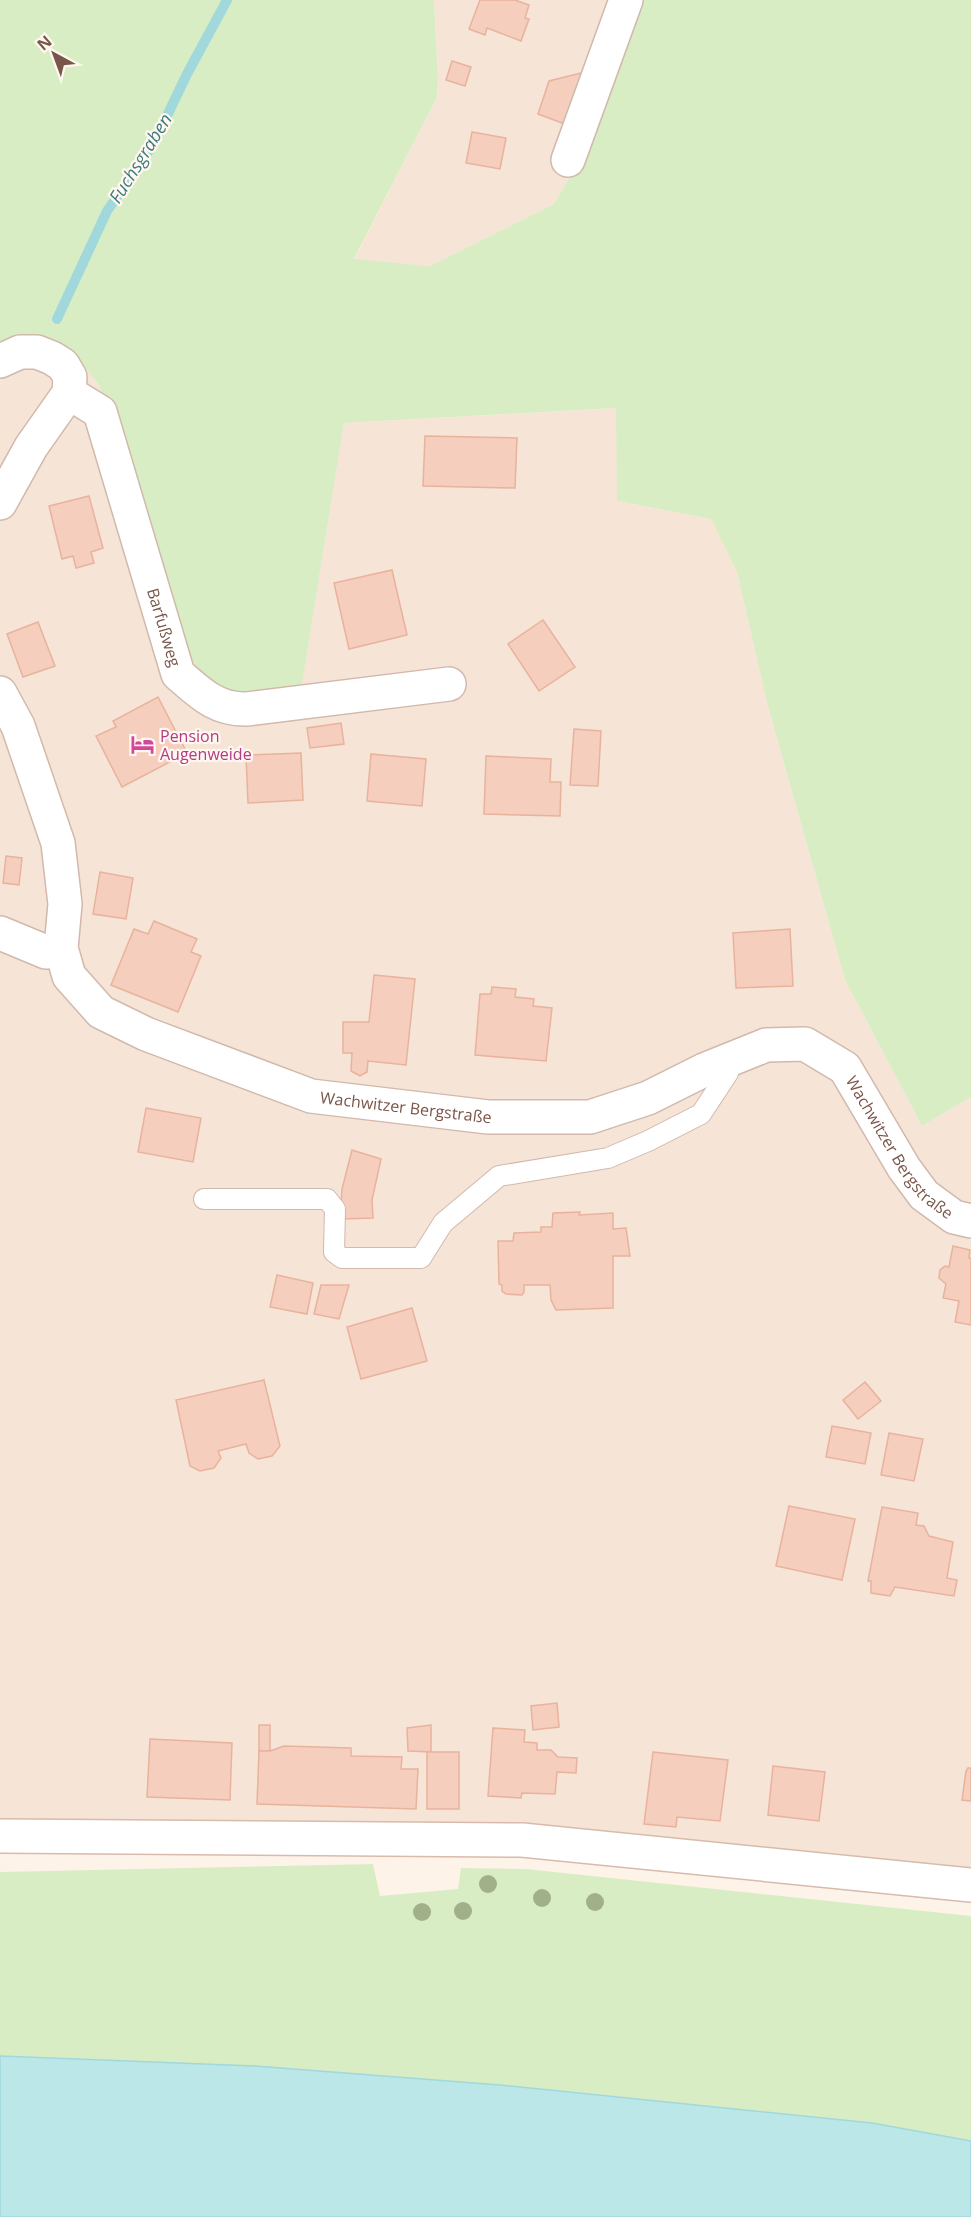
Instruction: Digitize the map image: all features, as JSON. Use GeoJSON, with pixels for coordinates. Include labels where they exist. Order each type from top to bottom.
{"type":"FeatureCollection","features":[{"type":"Feature","properties":{"kind":"street"},"geometry":{"type":"LineString","coordinates":[[568,160],[626,0]]}},
{"type":"Feature","properties":{"kind":"street"},"geometry":{"type":"LineString","coordinates":[[0,361],[20,352],[37,352],[63,365],[70,377],[69,393],[31,447],[0,503]]}},
{"type":"Feature","properties":{"kind":"street","name":"Barfußweg"},"geometry":{"type":"LineString","coordinates":[[69,393],[100,412],[178,674],[207,699],[230,710],[247,710],[449,684]]}},
{"type":"Feature","properties":{"kind":"street","name":"Wachwitzer Bergstraße"},"geometry":{"type":"LineString","coordinates":[[0,693],[18,726],[58,843],[65,904],[61,948],[69,976],[101,1012],[146,1034],[311,1096],[488,1117],[590,1117],[648,1098],[766,1045],[805,1044],[844,1068],[904,1168],[924,1195],[954,1218],[971,1221]]}},
{"type":"Feature","properties":{"kind":"street"},"geometry":{"type":"LineString","coordinates":[[0,933],[46,952],[61,948]]}},
{"type":"Feature","properties":{"kind":"street"},"geometry":{"type":"LineString","coordinates":[[0,1836],[522,1840],[971,1885]]}},
{"type":"Feature","properties":{"kind":"lane"},"geometry":{"type":"LineString","coordinates":[[204,1199],[327,1199],[335,1209],[334,1252],[342,1258],[421,1258],[443,1223],[499,1176],[608,1158],[648,1142],[701,1114],[728,1073],[724,1062]]}},
{"type":"Feature","properties":{"kind":"shaded area"},"geometry":{"type":"Polygon","coordinates":[[[434,0],[642,0],[576,166],[554,204],[430,266],[354,260],[437,97],[434,0]]]}},
{"type":"Feature","properties":{"kind":"shaded area"},"geometry":{"type":"Polygon","coordinates":[[[12,336],[44,339],[72,351],[99,385],[184,664],[302,683],[344,423],[617,408],[617,501],[711,519],[737,572],[767,703],[845,980],[922,1126],[971,1097],[971,1870],[702,1841],[522,1825],[400,1822],[0,1821],[0,342],[12,336]]]}},
{"type":"Feature","properties":{"kind":"green space"},"geometry":{"type":"Polygon","coordinates":[[[0,0],[434,0],[437,97],[354,259],[430,266],[554,204],[576,166],[642,0],[971,0],[971,1097],[922,1126],[845,980],[767,703],[737,572],[711,519],[617,501],[616,408],[344,423],[302,684],[272,699],[229,694],[184,665],[99,385],[72,351],[43,339],[12,336],[0,342],[0,0]]]}},
{"type":"Feature","properties":{"kind":"green space"},"geometry":{"type":"Polygon","coordinates":[[[373,1864],[380,1896],[458,1889],[461,1868],[526,1869],[971,1916],[971,2141],[872,2123],[500,2085],[255,2066],[0,2056],[0,1872],[373,1864]]]}},
{"type":"Feature","properties":{"kind":"water"},"geometry":{"type":"Polygon","coordinates":[[[0,2056],[255,2066],[500,2085],[872,2123],[971,2141],[971,2217],[0,2217],[0,2056]]]}},
{"type":"Feature","properties":{"kind":"building"},"geometry":{"type":"Polygon","coordinates":[[[480,0],[515,0],[529,5],[525,18],[529,19],[521,41],[487,28],[485,35],[469,29],[480,0]]]}},
{"type":"Feature","properties":{"kind":"building"},"geometry":{"type":"Polygon","coordinates":[[[452,61],[471,67],[465,86],[446,80],[452,61]]]}},
{"type":"Feature","properties":{"kind":"building"},"geometry":{"type":"Polygon","coordinates":[[[585,72],[570,126],[538,114],[549,81],[585,72]]]}},
{"type":"Feature","properties":{"kind":"building"},"geometry":{"type":"Polygon","coordinates":[[[472,132],[506,138],[500,169],[466,163],[472,132]]]}},
{"type":"Feature","properties":{"kind":"building"},"geometry":{"type":"Polygon","coordinates":[[[425,436],[517,438],[515,488],[423,486],[425,436]]]}},
{"type":"Feature","properties":{"kind":"building"},"geometry":{"type":"Polygon","coordinates":[[[89,496],[103,548],[91,552],[94,563],[76,568],[73,556],[62,559],[49,506],[89,496]]]}},
{"type":"Feature","properties":{"kind":"building"},"geometry":{"type":"Polygon","coordinates":[[[392,570],[407,635],[349,649],[334,583],[392,570]]]}},
{"type":"Feature","properties":{"kind":"building"},"geometry":{"type":"Polygon","coordinates":[[[543,620],[575,667],[539,691],[508,644],[543,620]]]}},
{"type":"Feature","properties":{"kind":"building"},"geometry":{"type":"Polygon","coordinates":[[[38,622],[55,666],[23,677],[7,634],[38,622]]]}},
{"type":"Feature","properties":{"kind":"building","name":"Pension Augenweide"},"geometry":{"type":"Polygon","coordinates":[[[158,697],[187,753],[122,787],[96,736],[116,727],[113,721],[158,697]]]}},
{"type":"Feature","properties":{"kind":"building"},"geometry":{"type":"Polygon","coordinates":[[[341,723],[344,744],[310,748],[307,728],[341,723]]]}},
{"type":"Feature","properties":{"kind":"building"},"geometry":{"type":"Polygon","coordinates":[[[574,729],[601,731],[598,786],[570,785],[574,729]]]}},
{"type":"Feature","properties":{"kind":"building"},"geometry":{"type":"Polygon","coordinates":[[[301,753],[303,800],[248,803],[246,755],[301,753]]]}},
{"type":"Feature","properties":{"kind":"building"},"geometry":{"type":"Polygon","coordinates":[[[371,754],[426,759],[422,806],[367,801],[371,754]]]}},
{"type":"Feature","properties":{"kind":"building"},"geometry":{"type":"Polygon","coordinates":[[[486,756],[551,759],[550,782],[561,782],[560,816],[484,814],[486,756]]]}},
{"type":"Feature","properties":{"kind":"building"},"geometry":{"type":"Polygon","coordinates":[[[6,856],[22,858],[19,885],[3,883],[6,856]]]}},
{"type":"Feature","properties":{"kind":"building"},"geometry":{"type":"Polygon","coordinates":[[[100,872],[133,878],[126,919],[93,914],[100,872]]]}},
{"type":"Feature","properties":{"kind":"building"},"geometry":{"type":"Polygon","coordinates":[[[154,921],[197,939],[191,952],[201,956],[178,1012],[111,985],[134,929],[148,934],[154,921]]]}},
{"type":"Feature","properties":{"kind":"building"},"geometry":{"type":"Polygon","coordinates":[[[790,929],[793,986],[736,988],[733,933],[790,929]]]}},
{"type":"Feature","properties":{"kind":"building"},"geometry":{"type":"Polygon","coordinates":[[[374,975],[415,979],[406,1065],[368,1061],[367,1072],[360,1076],[351,1071],[352,1053],[343,1053],[343,1022],[369,1022],[374,975]]]}},
{"type":"Feature","properties":{"kind":"building"},"geometry":{"type":"Polygon","coordinates":[[[492,987],[516,989],[515,997],[534,999],[533,1006],[552,1008],[546,1061],[475,1055],[480,994],[491,994],[492,987]]]}},
{"type":"Feature","properties":{"kind":"building"},"geometry":{"type":"Polygon","coordinates":[[[146,1108],[201,1118],[193,1162],[138,1152],[146,1108]]]}},
{"type":"Feature","properties":{"kind":"building"},"geometry":{"type":"Polygon","coordinates":[[[352,1150],[381,1159],[372,1200],[373,1218],[340,1219],[342,1189],[352,1150]]]}},
{"type":"Feature","properties":{"kind":"building"},"geometry":{"type":"Polygon","coordinates":[[[580,1212],[579,1215],[613,1213],[613,1229],[626,1228],[630,1256],[613,1256],[613,1308],[556,1310],[551,1300],[550,1285],[524,1285],[522,1295],[506,1294],[502,1291],[502,1285],[499,1284],[498,1241],[513,1241],[514,1233],[541,1232],[541,1227],[552,1227],[553,1213],[580,1212]]]}},
{"type":"Feature","properties":{"kind":"building"},"geometry":{"type":"Polygon","coordinates":[[[953,1246],[970,1250],[971,1325],[955,1322],[959,1301],[943,1298],[946,1284],[939,1278],[940,1270],[945,1266],[949,1267],[953,1246]]]}},
{"type":"Feature","properties":{"kind":"building"},"geometry":{"type":"Polygon","coordinates":[[[277,1275],[313,1283],[307,1314],[270,1307],[277,1275]]]}},
{"type":"Feature","properties":{"kind":"building"},"geometry":{"type":"Polygon","coordinates":[[[321,1285],[349,1285],[339,1319],[314,1314],[321,1285]]]}},
{"type":"Feature","properties":{"kind":"building"},"geometry":{"type":"Polygon","coordinates":[[[412,1308],[427,1361],[361,1379],[347,1327],[412,1308]]]}},
{"type":"Feature","properties":{"kind":"building"},"geometry":{"type":"Polygon","coordinates":[[[264,1380],[280,1446],[272,1456],[258,1459],[249,1453],[246,1444],[218,1451],[221,1458],[214,1468],[200,1471],[190,1466],[176,1400],[264,1380]]]}},
{"type":"Feature","properties":{"kind":"building"},"geometry":{"type":"Polygon","coordinates":[[[865,1382],[881,1401],[858,1419],[843,1400],[865,1382]]]}},
{"type":"Feature","properties":{"kind":"building"},"geometry":{"type":"Polygon","coordinates":[[[832,1426],[871,1433],[865,1464],[826,1457],[832,1426]]]}},
{"type":"Feature","properties":{"kind":"building"},"geometry":{"type":"Polygon","coordinates":[[[889,1433],[923,1439],[914,1481],[881,1475],[889,1433]]]}},
{"type":"Feature","properties":{"kind":"building"},"geometry":{"type":"Polygon","coordinates":[[[789,1506],[855,1519],[842,1580],[776,1566],[789,1506]]]}},
{"type":"Feature","properties":{"kind":"building"},"geometry":{"type":"Polygon","coordinates":[[[882,1507],[918,1513],[916,1525],[924,1526],[929,1536],[953,1542],[947,1578],[957,1580],[954,1596],[895,1587],[890,1596],[871,1593],[871,1581],[868,1581],[882,1507]]]}},
{"type":"Feature","properties":{"kind":"building"},"geometry":{"type":"Polygon","coordinates":[[[557,1703],[559,1727],[533,1730],[531,1706],[557,1703]]]}},
{"type":"Feature","properties":{"kind":"building"},"geometry":{"type":"Polygon","coordinates":[[[259,1725],[270,1725],[270,1751],[259,1751],[259,1725]]]}},
{"type":"Feature","properties":{"kind":"building"},"geometry":{"type":"Polygon","coordinates":[[[431,1725],[431,1752],[408,1751],[407,1728],[431,1725]]]}},
{"type":"Feature","properties":{"kind":"building"},"geometry":{"type":"Polygon","coordinates":[[[493,1728],[525,1730],[524,1742],[537,1743],[537,1750],[551,1750],[558,1757],[577,1758],[576,1773],[557,1772],[555,1794],[522,1793],[521,1798],[488,1796],[493,1728]]]}},
{"type":"Feature","properties":{"kind":"building"},"geometry":{"type":"Polygon","coordinates":[[[150,1739],[232,1743],[230,1800],[147,1797],[150,1739]]]}},
{"type":"Feature","properties":{"kind":"building"},"geometry":{"type":"Polygon","coordinates":[[[284,1746],[351,1748],[351,1756],[402,1757],[401,1769],[418,1769],[416,1809],[257,1804],[259,1751],[270,1751],[284,1746]]]}},
{"type":"Feature","properties":{"kind":"building"},"geometry":{"type":"Polygon","coordinates":[[[427,1752],[459,1752],[459,1809],[427,1809],[427,1752]]]}},
{"type":"Feature","properties":{"kind":"building"},"geometry":{"type":"Polygon","coordinates":[[[653,1752],[728,1760],[720,1821],[677,1817],[676,1827],[644,1824],[653,1752]]]}},
{"type":"Feature","properties":{"kind":"building"},"geometry":{"type":"Polygon","coordinates":[[[773,1766],[825,1772],[819,1821],[768,1815],[773,1766]]]}},
{"type":"Feature","properties":{"kind":"building"},"geometry":{"type":"Polygon","coordinates":[[[968,1768],[971,1768],[971,1801],[962,1800],[968,1768]]]}},
{"type":"Feature","properties":{"kind":"waterway","name":"Fuchsgraben"},"geometry":{"type":"LineString","coordinates":[[57,319],[107,211],[153,145],[187,74],[227,0]]}},
{"type":"Feature","properties":{"kind":"place","name":"Pension Augenweide"},"geometry":{"type":"Point","coordinates":[142,745]}}]}
